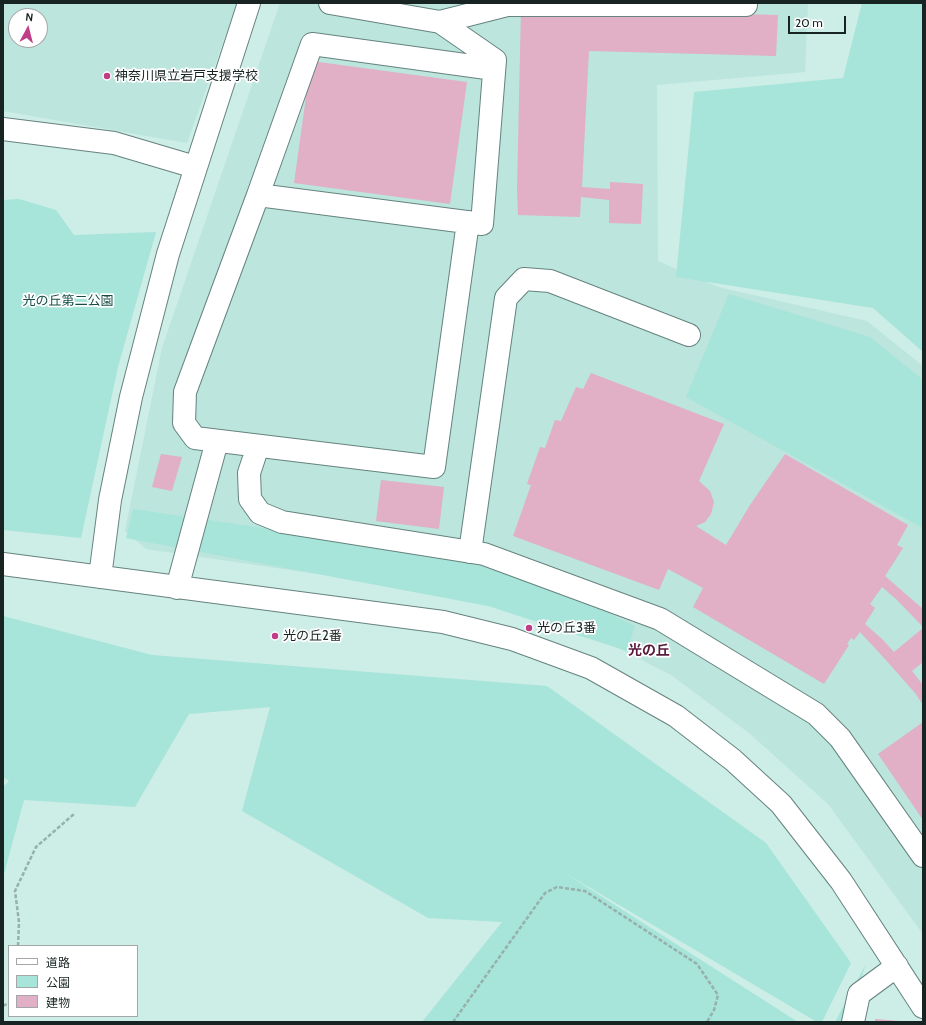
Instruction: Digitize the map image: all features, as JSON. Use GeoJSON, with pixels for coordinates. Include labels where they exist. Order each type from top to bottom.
{"type":"FeatureCollection","features":[{"type":"Feature","properties":{"kind":"street"},"geometry":{"type":"LineString","coordinates":[[100,577],[110,500],[131,397],[168,254],[249,3]]}},
{"type":"Feature","properties":{"kind":"street"},"geometry":{"type":"LineString","coordinates":[[330,3],[440,22],[506,5],[746,5]]}},
{"type":"Feature","properties":{"kind":"street"},"geometry":{"type":"LineString","coordinates":[[258,195],[482,224],[495,60],[440,22]]}},
{"type":"Feature","properties":{"kind":"street"},"geometry":{"type":"LineString","coordinates":[[468,222],[434,467],[195,438],[184,423],[185,392],[312,44],[494,69]]}},
{"type":"Feature","properties":{"kind":"street"},"geometry":{"type":"LineString","coordinates":[[3,129],[114,143],[195,167]]}},
{"type":"Feature","properties":{"kind":"street"},"geometry":{"type":"LineString","coordinates":[[470,552],[506,298],[524,279],[550,280],[690,335]]}},
{"type":"Feature","properties":{"kind":"street"},"geometry":{"type":"LineString","coordinates":[[178,588],[217,441]]}},
{"type":"Feature","properties":{"kind":"street"},"geometry":{"type":"LineString","coordinates":[[258,446],[249,473],[250,499],[260,513],[282,522],[484,554],[660,619],[816,714],[840,738],[923,856]]}},
{"type":"Feature","properties":{"kind":"street"},"geometry":{"type":"LineString","coordinates":[[3,564],[443,622],[512,639],[591,668],[676,716],[733,760],[781,804],[841,881],[923,1007]]}},
{"type":"Feature","properties":{"kind":"street"},"geometry":{"type":"LineString","coordinates":[[853,1022],[858,994],[897,966]]}},
{"type":"Feature","properties":{"kind":"path"},"geometry":{"type":"LineString","coordinates":[[18,945],[19,922],[15,892],[36,847],[74,814]]}},
{"type":"Feature","properties":{"kind":"path"},"geometry":{"type":"LineString","coordinates":[[453,1022],[545,893],[558,887],[585,891],[697,964],[718,995],[714,1010],[707,1022]]}},
{"type":"Feature","properties":{"kind":"shaded area","name":"神奈川県立岩戸支援学校"},"geometry":{"type":"Polygon","coordinates":[[[3,3],[237,3],[187,143],[3,111],[3,3]]]}},
{"type":"Feature","properties":{"kind":"shaded area"},"geometry":{"type":"Polygon","coordinates":[[[280,3],[808,3],[805,72],[657,85],[658,261],[718,287],[867,321],[923,366],[923,934],[828,804],[749,733],[671,675],[583,630],[496,600],[146,549],[125,531],[162,348],[280,3]]]}},
{"type":"Feature","properties":{"kind":"green space"},"geometry":{"type":"Polygon","coordinates":[[[862,3],[923,3],[923,352],[873,308],[676,277],[694,92],[843,78],[862,3]]]}},
{"type":"Feature","properties":{"kind":"green space","name":"光の丘第二公園"},"geometry":{"type":"Polygon","coordinates":[[[19,199],[56,210],[74,235],[156,232],[118,367],[81,538],[3,530],[3,200],[19,199]]]}},
{"type":"Feature","properties":{"kind":"green space"},"geometry":{"type":"Polygon","coordinates":[[[729,294],[870,337],[923,380],[923,528],[686,397],[729,294]]]}},
{"type":"Feature","properties":{"kind":"green space"},"geometry":{"type":"Polygon","coordinates":[[[133,509],[503,563],[635,626],[627,651],[488,606],[126,538],[133,509]]]}},
{"type":"Feature","properties":{"kind":"green space"},"geometry":{"type":"Polygon","coordinates":[[[3,616],[152,655],[547,686],[766,843],[851,963],[822,1022],[817,1022],[565,873],[798,1022],[422,1022],[502,922],[428,918],[242,811],[270,707],[189,714],[135,807],[24,800],[3,878],[3,787],[9,781],[3,777],[3,616]]]}},
{"type":"Feature","properties":{"kind":"green space"},"geometry":{"type":"Polygon","coordinates":[[[866,964],[846,1022],[835,1022],[866,964]]]}},
{"type":"Feature","properties":{"kind":"building"},"geometry":{"type":"Polygon","coordinates":[[[521,8],[778,15],[776,56],[589,51],[582,187],[610,189],[610,182],[643,184],[641,224],[609,223],[609,200],[581,197],[580,217],[518,215],[517,190],[521,8]]]}},
{"type":"Feature","properties":{"kind":"building"},"geometry":{"type":"Polygon","coordinates":[[[311,61],[467,82],[450,204],[294,183],[311,61]]]}},
{"type":"Feature","properties":{"kind":"building"},"geometry":{"type":"Polygon","coordinates":[[[591,373],[724,424],[699,481],[710,491],[714,502],[711,514],[705,522],[696,526],[726,545],[750,505],[785,454],[908,525],[897,545],[903,548],[885,576],[923,609],[923,627],[882,587],[870,604],[875,608],[865,624],[894,652],[923,628],[923,662],[912,671],[923,685],[923,705],[915,693],[860,632],[854,640],[851,638],[847,644],[849,645],[824,684],[693,607],[703,588],[668,569],[659,590],[513,536],[531,485],[527,484],[540,447],[545,448],[555,420],[561,421],[576,387],[583,389],[591,373]]]}},
{"type":"Feature","properties":{"kind":"building"},"geometry":{"type":"Polygon","coordinates":[[[161,454],[182,457],[172,491],[152,487],[161,454]]]}},
{"type":"Feature","properties":{"kind":"building"},"geometry":{"type":"Polygon","coordinates":[[[381,480],[444,487],[439,529],[376,521],[381,480]]]}},
{"type":"Feature","properties":{"kind":"building"},"geometry":{"type":"Polygon","coordinates":[[[923,722],[923,820],[878,754],[923,722]]]}},
{"type":"Feature","properties":{"kind":"building"},"geometry":{"type":"Polygon","coordinates":[[[875,1019],[900,1021],[900,1022],[875,1022],[875,1019]]]}},
{"type":"Feature","properties":{"kind":"place","name":"神奈川県立岩戸支援学校"},"geometry":{"type":"Point","coordinates":[107,76]}},
{"type":"Feature","properties":{"kind":"place","name":"光の丘3番"},"geometry":{"type":"Point","coordinates":[529,628]}},
{"type":"Feature","properties":{"kind":"place","name":"光の丘2番"},"geometry":{"type":"Point","coordinates":[275,636]}},
{"type":"Feature","properties":{"kind":"district","name":"光の丘"},"geometry":{"type":"Point","coordinates":[649,651]}}]}
